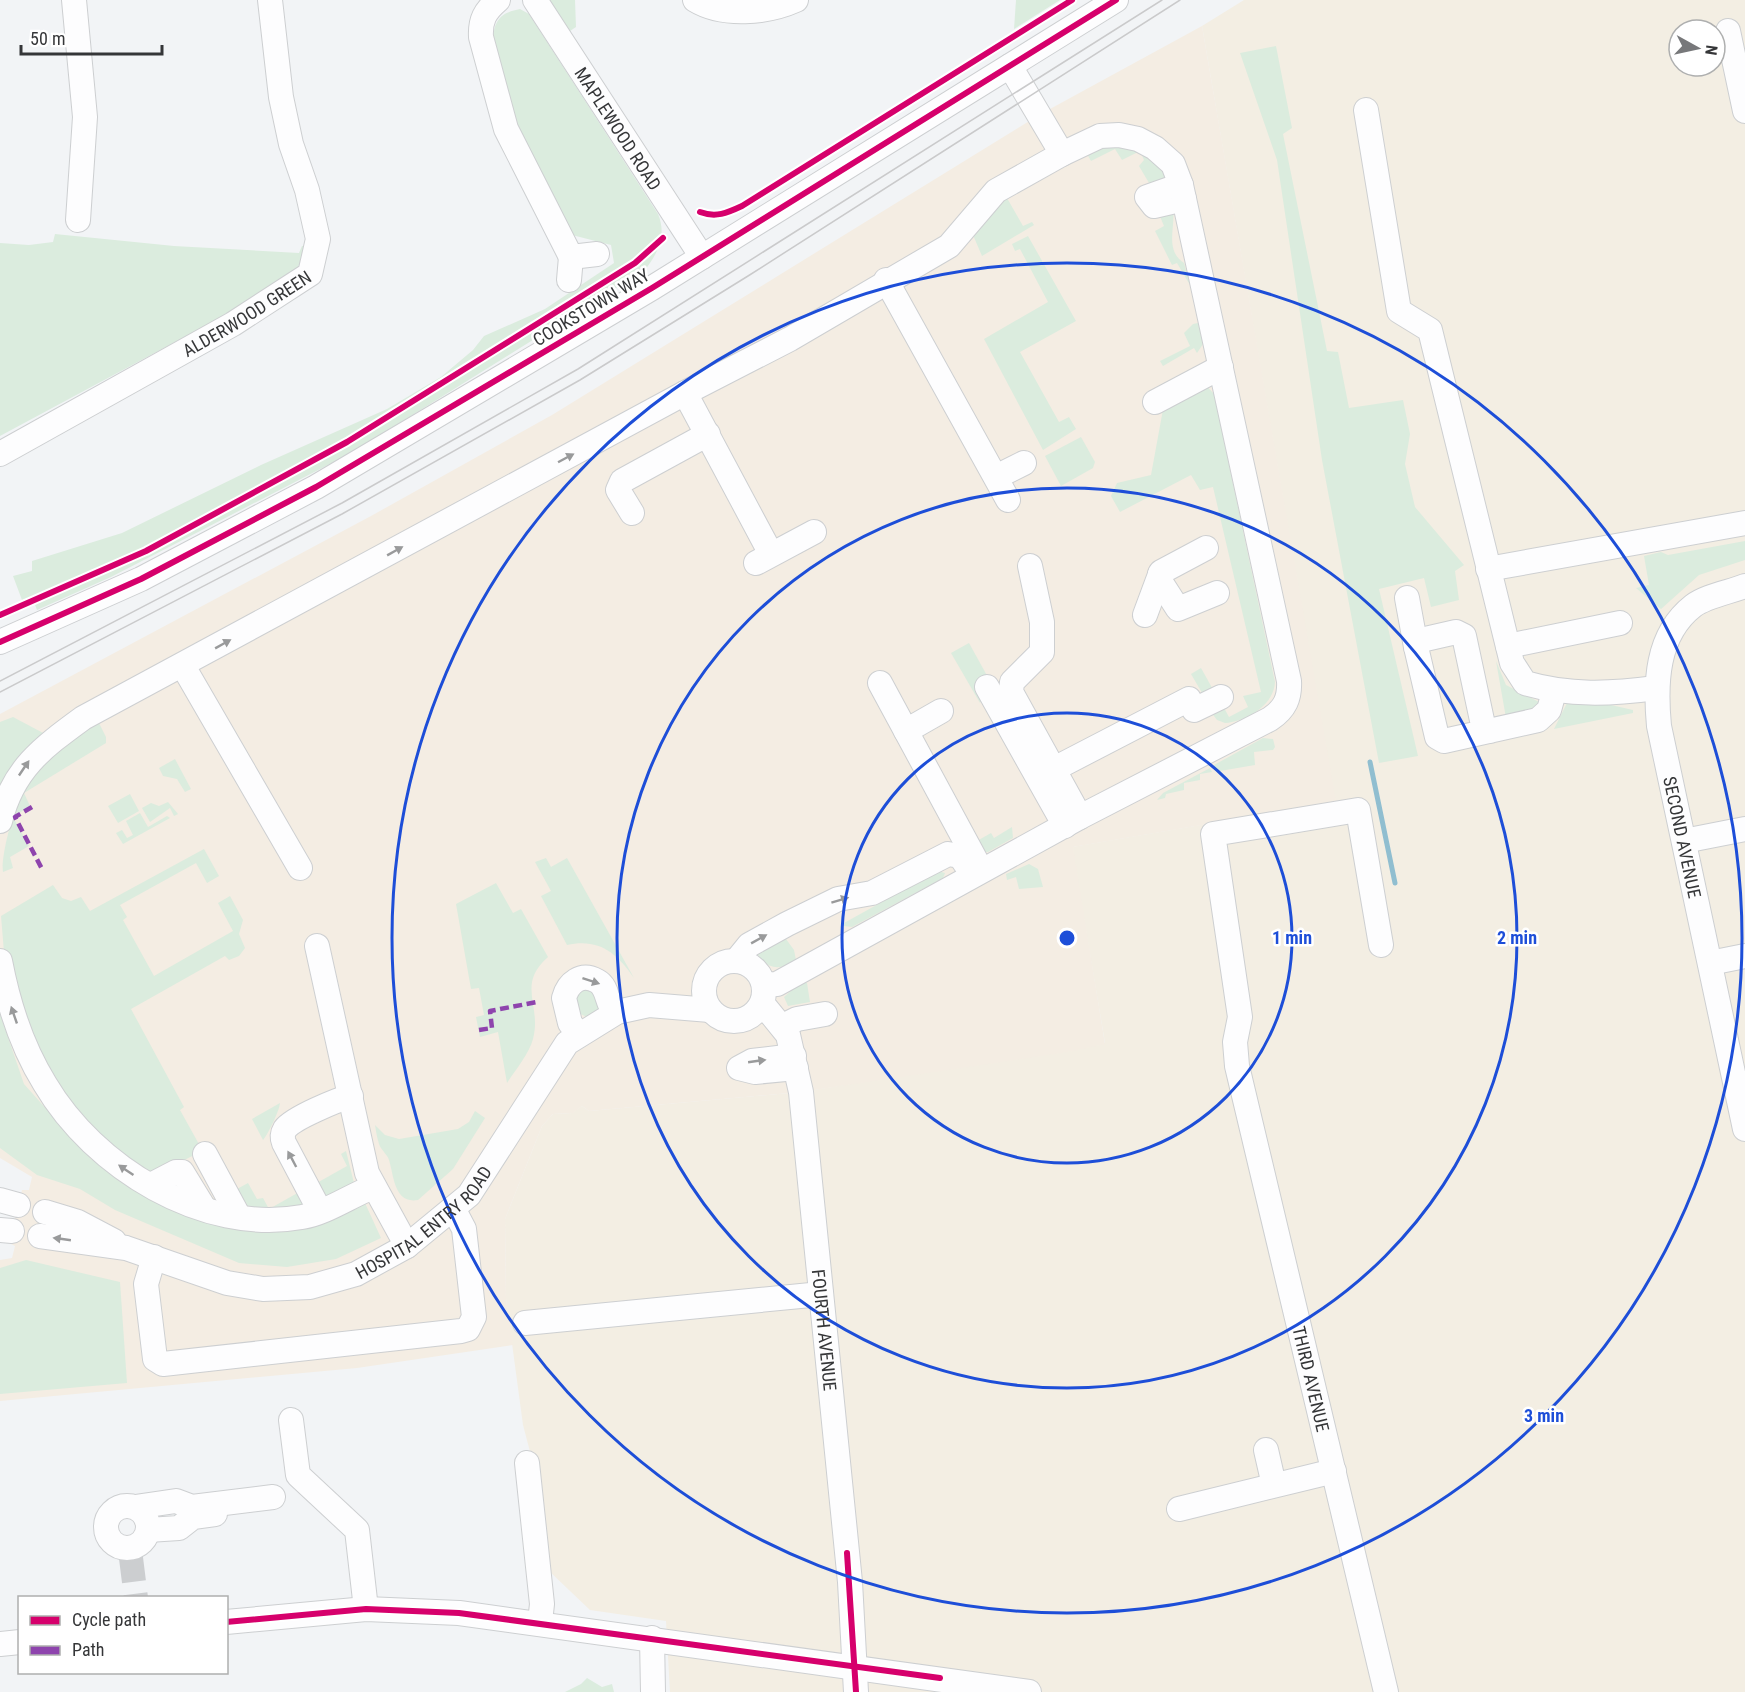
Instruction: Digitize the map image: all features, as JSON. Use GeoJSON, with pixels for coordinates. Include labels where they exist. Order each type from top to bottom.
{"type":"FeatureCollection","features":[{"type":"Feature","properties":{"kind":"street"},"geometry":{"type":"LineString","coordinates":[[74,0],[85,117],[78,220]]}},
{"type":"Feature","properties":{"kind":"street","name":"ALDERWOOD GREEN"},"geometry":{"type":"LineString","coordinates":[[0,454],[233,324],[310,274],[318,239],[307,190],[291,144],[280,96],[270,0]]}},
{"type":"Feature","properties":{"kind":"street"},"geometry":{"type":"LineString","coordinates":[[498,0],[486,10],[481,31],[506,129],[570,268],[597,254]]}},
{"type":"Feature","properties":{"kind":"street","name":"MAPLEWOOD ROAD"},"geometry":{"type":"LineString","coordinates":[[535,0],[702,256]]}},
{"type":"Feature","properties":{"kind":"street"},"geometry":{"type":"LineString","coordinates":[[695,0],[708,8],[746,11],[779,8],[796,0]]}},
{"type":"Feature","properties":{"kind":"street","name":"COOKSTOWN WAY"},"geometry":{"type":"LineString","coordinates":[[0,642],[141,579],[316,487],[702,256],[1116,0]]}},
{"type":"Feature","properties":{"kind":"street"},"geometry":{"type":"LineString","coordinates":[[1728,31],[1745,111]]}},
{"type":"Feature","properties":{"kind":"street"},"geometry":{"type":"LineString","coordinates":[[1010,66],[1062,154]]}},
{"type":"Feature","properties":{"kind":"street"},"geometry":{"type":"LineString","coordinates":[[1366,110],[1399,311],[1430,330],[1512,663],[1525,683],[1554,692],[1615,693],[1656,688]]}},
{"type":"Feature","properties":{"kind":"street"},"geometry":{"type":"LineString","coordinates":[[0,821],[13,785],[39,750],[83,718],[685,393],[790,339],[886,280],[949,246],[996,191],[1062,154],[1100,136],[1131,138],[1155,148],[1173,164],[1183,192],[1289,681],[1290,690],[1283,709],[1270,719],[977,872],[777,984],[763,994],[748,1018],[738,1021],[718,1017],[710,1010],[705,1000],[706,981],[717,966],[736,961],[753,967],[763,994]]}},
{"type":"Feature","properties":{"kind":"street"},"geometry":{"type":"LineString","coordinates":[[886,280],[1008,500]]}},
{"type":"Feature","properties":{"kind":"street"},"geometry":{"type":"LineString","coordinates":[[1155,402],[1221,367]]}},
{"type":"Feature","properties":{"kind":"street"},"geometry":{"type":"LineString","coordinates":[[685,393],[708,434],[764,559],[814,532]]}},
{"type":"Feature","properties":{"kind":"street"},"geometry":{"type":"LineString","coordinates":[[632,513],[618,490],[621,482],[708,434]]}},
{"type":"Feature","properties":{"kind":"street"},"geometry":{"type":"LineString","coordinates":[[996,477],[1024,463]]}},
{"type":"Feature","properties":{"kind":"street"},"geometry":{"type":"LineString","coordinates":[[1488,569],[1745,523]]}},
{"type":"Feature","properties":{"kind":"street"},"geometry":{"type":"LineString","coordinates":[[1145,615],[1160,574],[1206,548]]}},
{"type":"Feature","properties":{"kind":"street"},"geometry":{"type":"LineString","coordinates":[[1030,566],[1042,622],[1042,652],[1012,682],[1011,692],[1054,769],[1072,821]]}},
{"type":"Feature","properties":{"kind":"street"},"geometry":{"type":"LineString","coordinates":[[1160,574],[1160,580],[1178,609],[1217,593]]}},
{"type":"Feature","properties":{"kind":"street","name":"SECOND AVENUE"},"geometry":{"type":"LineString","coordinates":[[1745,586],[1694,606],[1671,631],[1660,661],[1656,688],[1659,726],[1745,1129]]}},
{"type":"Feature","properties":{"kind":"street"},"geometry":{"type":"LineString","coordinates":[[1407,598],[1437,737],[1444,741],[1538,720],[1550,710],[1554,692]]}},
{"type":"Feature","properties":{"kind":"street"},"geometry":{"type":"LineString","coordinates":[[1508,646],[1620,623]]}},
{"type":"Feature","properties":{"kind":"street"},"geometry":{"type":"LineString","coordinates":[[1416,647],[1421,640],[1456,632],[1464,636],[1483,725],[1490,731]]}},
{"type":"Feature","properties":{"kind":"street"},"geometry":{"type":"LineString","coordinates":[[183,666],[300,868]]}},
{"type":"Feature","properties":{"kind":"street"},"geometry":{"type":"LineString","coordinates":[[880,682],[977,872]]}},
{"type":"Feature","properties":{"kind":"street"},"geometry":{"type":"LineString","coordinates":[[987,687],[1072,821]]}},
{"type":"Feature","properties":{"kind":"street"},"geometry":{"type":"LineString","coordinates":[[1054,769],[1192,705],[1221,697]]}},
{"type":"Feature","properties":{"kind":"street"},"geometry":{"type":"LineString","coordinates":[[906,731],[941,711]]}},
{"type":"Feature","properties":{"kind":"street","name":"THIRD AVENUE"},"geometry":{"type":"LineString","coordinates":[[1381,945],[1358,810],[1213,834],[1240,1017],[1235,1042],[1237,1066],[1386,1692]]}},
{"type":"Feature","properties":{"kind":"street"},"geometry":{"type":"LineString","coordinates":[[1684,841],[1745,829]]}},
{"type":"Feature","properties":{"kind":"street"},"geometry":{"type":"LineString","coordinates":[[736,961],[748,945],[787,924],[838,899],[872,893],[948,854],[960,856],[977,872]]}},
{"type":"Feature","properties":{"kind":"street"},"geometry":{"type":"LineString","coordinates":[[317,946],[351,1096],[358,1142],[373,1187],[407,1246]]}},
{"type":"Feature","properties":{"kind":"street"},"geometry":{"type":"LineString","coordinates":[[1710,963],[1745,956]]}},
{"type":"Feature","properties":{"kind":"street"},"geometry":{"type":"LineString","coordinates":[[0,961],[13,1012],[42,1060],[45,1086],[86,1137],[117,1164],[151,1185],[204,1208],[239,1217],[264,1220],[288,1218],[320,1211],[373,1187]]}},
{"type":"Feature","properties":{"kind":"street"},"geometry":{"type":"LineString","coordinates":[[579,1035],[570,1023],[564,998],[574,981],[581,978],[597,981],[604,987],[610,1007],[617,1012]]}},
{"type":"Feature","properties":{"kind":"street","name":"HOSPITAL ENTRY ROAD"},"geometry":{"type":"LineString","coordinates":[[40,1236],[126,1248],[227,1283],[288,1290],[310,1287],[356,1274],[407,1246],[454,1210],[480,1182],[567,1043],[617,1012],[649,1005],[706,981]]}},
{"type":"Feature","properties":{"kind":"street","name":"FOURTH AVENUE"},"geometry":{"type":"LineString","coordinates":[[763,994],[783,1026],[797,1072],[850,1582],[856,1692]]}},
{"type":"Feature","properties":{"kind":"street","name":"HOSPITAL ENTRY ROAD"},"geometry":{"type":"LineString","coordinates":[[649,1005],[710,1010]]}},
{"type":"Feature","properties":{"kind":"street"},"geometry":{"type":"LineString","coordinates":[[783,1026],[797,1019],[825,1014]]}},
{"type":"Feature","properties":{"kind":"street"},"geometry":{"type":"LineString","coordinates":[[320,1211],[284,1143],[283,1134],[288,1126],[338,1100],[351,1096]]}},
{"type":"Feature","properties":{"kind":"street"},"geometry":{"type":"LineString","coordinates":[[205,1154],[239,1217]]}},
{"type":"Feature","properties":{"kind":"street"},"geometry":{"type":"LineString","coordinates":[[154,1257],[146,1284],[155,1359],[163,1364],[461,1331],[468,1329],[474,1317],[464,1230],[454,1210]]}},
{"type":"Feature","properties":{"kind":"street","name":"HOSPITAL ENTRY ROAD"},"geometry":{"type":"LineString","coordinates":[[45,1212],[99,1231],[126,1248]]}},
{"type":"Feature","properties":{"kind":"street"},"geometry":{"type":"LineString","coordinates":[[525,1323],[821,1294]]}},
{"type":"Feature","properties":{"kind":"street"},"geometry":{"type":"LineString","coordinates":[[291,1420],[298,1475],[353,1524],[358,1535],[366,1609]]}},
{"type":"Feature","properties":{"kind":"street"},"geometry":{"type":"LineString","coordinates":[[1266,1450],[1274,1485]]}},
{"type":"Feature","properties":{"kind":"street"},"geometry":{"type":"LineString","coordinates":[[526,1463],[542,1604],[540,1622]]}},
{"type":"Feature","properties":{"kind":"street"},"geometry":{"type":"LineString","coordinates":[[1179,1509],[1334,1471]]}},
{"type":"Feature","properties":{"kind":"street"},"geometry":{"type":"LineString","coordinates":[[143,1518],[176,1501],[192,1512],[274,1502]]}},
{"type":"Feature","properties":{"kind":"street"},"geometry":{"type":"LineString","coordinates":[[121,1507],[143,1518],[142,1542],[131,1553],[111,1542],[107,1535],[106,1521],[110,1515],[121,1507]]}},
{"type":"Feature","properties":{"kind":"street"},"geometry":{"type":"LineString","coordinates":[[228,1622],[366,1609],[459,1613],[540,1622],[1029,1692]]}},
{"type":"Feature","properties":{"kind":"street"},"geometry":{"type":"LineString","coordinates":[[652,1638],[653,1692]]}},
{"type":"Feature","properties":{"kind":"street"},"geometry":{"type":"LineString","coordinates":[[0,1644],[18,1642]]}},
{"type":"Feature","properties":{"kind":"shaded area"},"geometry":{"type":"Polygon","coordinates":[[[1244,0],[1745,0],[1745,1692],[670,1692],[666,1621],[590,1610],[548,1570],[533,1463],[523,1425],[506,1299],[505,1219],[542,1126],[553,1114],[572,1113],[582,1106],[589,1111],[801,1092],[1105,1043],[1072,847],[1335,802],[1202,26],[1244,0]]]}},
{"type":"Feature","properties":{"kind":"shaded area"},"geometry":{"type":"Polygon","coordinates":[[[1202,26],[1336,802],[1073,847],[1105,1044],[1068,1052],[801,1092],[589,1111],[582,1106],[573,1113],[553,1114],[542,1126],[505,1219],[506,1299],[513,1345],[357,1368],[0,1401],[0,1260],[12,1258],[15,1246],[9,1243],[22,1190],[29,1190],[32,1177],[0,1158],[0,714],[371,516],[552,415],[1039,115],[1202,26]]]}},
{"type":"Feature","properties":{"kind":"green space"},"geometry":{"type":"Polygon","coordinates":[[[549,0],[575,0],[576,27],[570,31],[549,0]]]}},
{"type":"Feature","properties":{"kind":"green space"},"geometry":{"type":"Polygon","coordinates":[[[1016,0],[1060,0],[1014,29],[1016,0]]]}},
{"type":"Feature","properties":{"kind":"green space"},"geometry":{"type":"Polygon","coordinates":[[[520,9],[529,14],[658,214],[662,229],[660,243],[645,270],[353,452],[111,577],[37,610],[32,597],[22,600],[13,576],[32,571],[32,561],[122,533],[261,465],[387,409],[441,377],[473,350],[484,336],[545,309],[614,263],[611,245],[572,235],[534,161],[506,96],[497,66],[493,40],[497,22],[501,16],[520,9]]]}},
{"type":"Feature","properties":{"kind":"green space"},"geometry":{"type":"Polygon","coordinates":[[[1276,46],[1292,128],[1283,134],[1327,351],[1338,352],[1349,408],[1403,400],[1410,434],[1405,464],[1415,507],[1464,565],[1455,571],[1459,600],[1431,607],[1424,578],[1379,589],[1418,756],[1379,763],[1322,460],[1277,160],[1240,53],[1276,46]]]}},
{"type":"Feature","properties":{"kind":"green space"},"geometry":{"type":"Polygon","coordinates":[[[1101,144],[1122,146],[1139,151],[1122,160],[1115,149],[1091,161],[1087,154],[1101,144]]]}},
{"type":"Feature","properties":{"kind":"green space"},"geometry":{"type":"Polygon","coordinates":[[[1140,152],[1156,162],[1168,179],[1152,188],[1139,166],[1144,160],[1140,152]]]}},
{"type":"Feature","properties":{"kind":"green space"},"geometry":{"type":"Polygon","coordinates":[[[1007,198],[1023,226],[1032,222],[1034,225],[982,256],[973,235],[993,205],[1007,198]]]}},
{"type":"Feature","properties":{"kind":"green space"},"geometry":{"type":"Polygon","coordinates":[[[1173,208],[1174,251],[1184,263],[1190,285],[1177,263],[1172,265],[1155,231],[1164,226],[1159,214],[1173,208]]]}},
{"type":"Feature","properties":{"kind":"green space"},"geometry":{"type":"Polygon","coordinates":[[[55,234],[174,246],[299,253],[302,246],[305,246],[298,267],[290,277],[272,290],[0,436],[0,243],[29,245],[53,242],[55,234]]]}},
{"type":"Feature","properties":{"kind":"green space"},"geometry":{"type":"Polygon","coordinates":[[[1028,236],[1076,321],[1020,352],[1059,422],[1069,417],[1076,429],[1043,450],[984,339],[1048,302],[1020,249],[1015,251],[1012,244],[1028,236]]]}},
{"type":"Feature","properties":{"kind":"green space"},"geometry":{"type":"Polygon","coordinates":[[[1198,323],[1203,344],[1197,353],[1194,348],[1163,366],[1160,361],[1190,346],[1184,333],[1193,324],[1198,323]]]}},
{"type":"Feature","properties":{"kind":"green space"},"geometry":{"type":"Polygon","coordinates":[[[1204,383],[1214,394],[1275,682],[1265,705],[1242,719],[1225,723],[1217,720],[1211,712],[1223,706],[1229,717],[1248,707],[1243,696],[1261,692],[1213,487],[1200,490],[1191,475],[1120,512],[1111,496],[1117,483],[1151,475],[1164,404],[1204,383]]]}},
{"type":"Feature","properties":{"kind":"green space"},"geometry":{"type":"Polygon","coordinates":[[[1081,437],[1095,462],[1093,468],[1061,486],[1045,456],[1081,437]]]}},
{"type":"Feature","properties":{"kind":"green space"},"geometry":{"type":"Polygon","coordinates":[[[1745,541],[1745,560],[1699,575],[1661,609],[1636,588],[1649,585],[1644,556],[1661,552],[1668,555],[1745,541]]]}},
{"type":"Feature","properties":{"kind":"green space"},"geometry":{"type":"Polygon","coordinates":[[[969,643],[990,681],[980,703],[951,653],[969,643]]]}},
{"type":"Feature","properties":{"kind":"green space"},"geometry":{"type":"Polygon","coordinates":[[[1496,661],[1506,685],[1539,702],[1539,707],[1506,718],[1496,661]]]}},
{"type":"Feature","properties":{"kind":"green space"},"geometry":{"type":"Polygon","coordinates":[[[1201,668],[1215,693],[1205,698],[1191,674],[1201,668]]]}},
{"type":"Feature","properties":{"kind":"green space"},"geometry":{"type":"Polygon","coordinates":[[[1589,700],[1633,710],[1633,713],[1554,729],[1568,701],[1589,700]]]}},
{"type":"Feature","properties":{"kind":"green space"},"geometry":{"type":"Polygon","coordinates":[[[13,717],[45,734],[0,792],[0,722],[13,717]]]}},
{"type":"Feature","properties":{"kind":"green space"},"geometry":{"type":"Polygon","coordinates":[[[97,719],[106,737],[106,743],[24,793],[30,806],[13,817],[29,846],[10,857],[13,868],[3,872],[8,833],[13,816],[19,799],[30,771],[43,757],[97,719]]]}},
{"type":"Feature","properties":{"kind":"green space"},"geometry":{"type":"Polygon","coordinates":[[[1263,738],[1273,739],[1275,747],[1273,750],[1254,752],[1255,765],[1214,770],[1214,765],[1263,738]]]}},
{"type":"Feature","properties":{"kind":"green space"},"geometry":{"type":"Polygon","coordinates":[[[175,759],[191,789],[185,792],[177,779],[163,776],[159,768],[175,759]]]}},
{"type":"Feature","properties":{"kind":"green space"},"geometry":{"type":"Polygon","coordinates":[[[1210,768],[1212,772],[1200,774],[1200,780],[1184,783],[1184,790],[1166,794],[1165,798],[1157,800],[1163,793],[1210,768]]]}},
{"type":"Feature","properties":{"kind":"green space"},"geometry":{"type":"Polygon","coordinates":[[[130,794],[139,811],[118,823],[108,806],[130,794]]]}},
{"type":"Feature","properties":{"kind":"green space"},"geometry":{"type":"Polygon","coordinates":[[[168,802],[178,814],[174,816],[170,808],[150,822],[142,808],[151,803],[159,806],[168,802]]]}},
{"type":"Feature","properties":{"kind":"green space"},"geometry":{"type":"Polygon","coordinates":[[[140,813],[148,827],[167,816],[170,818],[123,844],[116,833],[122,830],[127,838],[133,835],[126,821],[140,813]]]}},
{"type":"Feature","properties":{"kind":"green space"},"geometry":{"type":"Polygon","coordinates":[[[1012,827],[1013,838],[988,852],[984,852],[977,841],[991,833],[994,838],[1012,827]]]}},
{"type":"Feature","properties":{"kind":"green space"},"geometry":{"type":"Polygon","coordinates":[[[204,849],[219,876],[207,883],[196,863],[120,905],[127,917],[123,920],[154,976],[233,931],[218,903],[230,896],[243,920],[239,934],[245,948],[239,956],[229,960],[225,956],[131,1009],[184,1107],[180,1110],[200,1146],[196,1154],[150,1178],[120,1158],[44,1072],[5,964],[1,916],[53,885],[62,898],[71,901],[81,897],[90,911],[204,849]]]}},
{"type":"Feature","properties":{"kind":"green space"},"geometry":{"type":"Polygon","coordinates":[[[546,858],[551,867],[567,858],[634,978],[621,961],[598,946],[578,943],[567,945],[541,896],[551,891],[535,862],[546,858]]]}},
{"type":"Feature","properties":{"kind":"green space"},"geometry":{"type":"Polygon","coordinates":[[[1029,864],[1038,869],[1043,887],[1019,889],[1016,877],[1007,880],[1006,874],[1029,864]]]}},
{"type":"Feature","properties":{"kind":"green space"},"geometry":{"type":"Polygon","coordinates":[[[938,871],[945,873],[943,878],[852,927],[844,926],[844,923],[938,871]]]}},
{"type":"Feature","properties":{"kind":"green space"},"geometry":{"type":"Polygon","coordinates":[[[496,883],[513,913],[521,909],[548,957],[533,977],[535,1027],[533,1039],[507,1083],[498,1032],[480,1037],[476,1017],[484,1015],[479,988],[471,989],[456,904],[496,883]]]}},
{"type":"Feature","properties":{"kind":"green space"},"geometry":{"type":"Polygon","coordinates":[[[786,939],[794,950],[796,960],[785,966],[774,967],[760,958],[756,952],[786,939]]]}},
{"type":"Feature","properties":{"kind":"green space"},"geometry":{"type":"Polygon","coordinates":[[[801,982],[807,983],[810,1002],[788,1006],[784,997],[801,982]]]}},
{"type":"Feature","properties":{"kind":"green space"},"geometry":{"type":"Polygon","coordinates":[[[585,988],[600,996],[599,1010],[587,1017],[578,1013],[574,996],[585,988]]]}},
{"type":"Feature","properties":{"kind":"green space"},"geometry":{"type":"Polygon","coordinates":[[[0,1014],[24,1084],[91,1159],[200,1221],[237,1228],[365,1203],[381,1238],[336,1259],[287,1267],[239,1263],[115,1210],[80,1189],[37,1175],[0,1148],[0,1014]]]}},
{"type":"Feature","properties":{"kind":"green space"},"geometry":{"type":"Polygon","coordinates":[[[280,1103],[273,1123],[263,1140],[252,1119],[280,1103]]]}},
{"type":"Feature","properties":{"kind":"green space"},"geometry":{"type":"Polygon","coordinates":[[[475,1111],[485,1118],[453,1169],[418,1200],[404,1198],[396,1188],[389,1160],[379,1144],[375,1125],[385,1135],[399,1139],[458,1129],[469,1122],[475,1111]]]}},
{"type":"Feature","properties":{"kind":"green space"},"geometry":{"type":"Polygon","coordinates":[[[346,1151],[355,1187],[330,1201],[315,1184],[347,1166],[341,1154],[346,1151]]]}},
{"type":"Feature","properties":{"kind":"green space"},"geometry":{"type":"Polygon","coordinates":[[[248,1183],[257,1199],[263,1198],[269,1209],[301,1191],[308,1204],[306,1210],[274,1213],[251,1211],[237,1189],[248,1183]]]}},
{"type":"Feature","properties":{"kind":"green space"},"geometry":{"type":"Polygon","coordinates":[[[26,1260],[120,1282],[127,1383],[0,1394],[0,1268],[26,1260]]]}},
{"type":"Feature","properties":{"kind":"green space"},"geometry":{"type":"Polygon","coordinates":[[[587,1678],[602,1687],[612,1684],[614,1692],[565,1692],[581,1684],[587,1678]]]}},
{"type":"Feature","properties":{"kind":"waterway"},"geometry":{"type":"LineString","coordinates":[[1370,762],[1395,883]]}},
{"type":"Feature","properties":{"kind":"tunnel"},"geometry":{"type":"LineString","coordinates":[[131,1558],[136,1596]]}},
{"type":"Feature","properties":{"kind":"tram line"},"geometry":{"type":"LineString","coordinates":[[0,681],[342,503],[578,369],[1162,0]]}},
{"type":"Feature","properties":{"kind":"tram line"},"geometry":{"type":"LineString","coordinates":[[0,692],[342,514],[580,380],[748,276],[1180,0]]}},
{"type":"Feature","properties":{"kind":"marked path"},"geometry":{"type":"LineString","coordinates":[[32,807],[15,817],[42,869]]}},
{"type":"Feature","properties":{"kind":"marked path"},"geometry":{"type":"LineString","coordinates":[[479,1030],[492,1028],[490,1011],[537,1002]]}},
{"type":"Feature","properties":{"kind":"cycle path"},"geometry":{"type":"LineString","coordinates":[[700,212],[711,215],[721,214],[742,206],[1072,0]]}},
{"type":"Feature","properties":{"kind":"cycle path"},"geometry":{"type":"LineString","coordinates":[[0,642],[141,579],[316,487],[652,288],[1116,0]]}},
{"type":"Feature","properties":{"kind":"cycle path"},"geometry":{"type":"LineString","coordinates":[[0,615],[146,551],[347,442],[635,263],[663,238]]}},
{"type":"Feature","properties":{"kind":"cycle path"},"geometry":{"type":"LineString","coordinates":[[847,1553],[856,1692]]}},
{"type":"Feature","properties":{"kind":"cycle path"},"geometry":{"type":"LineString","coordinates":[[228,1622],[366,1609],[459,1613],[940,1678]]}}]}
